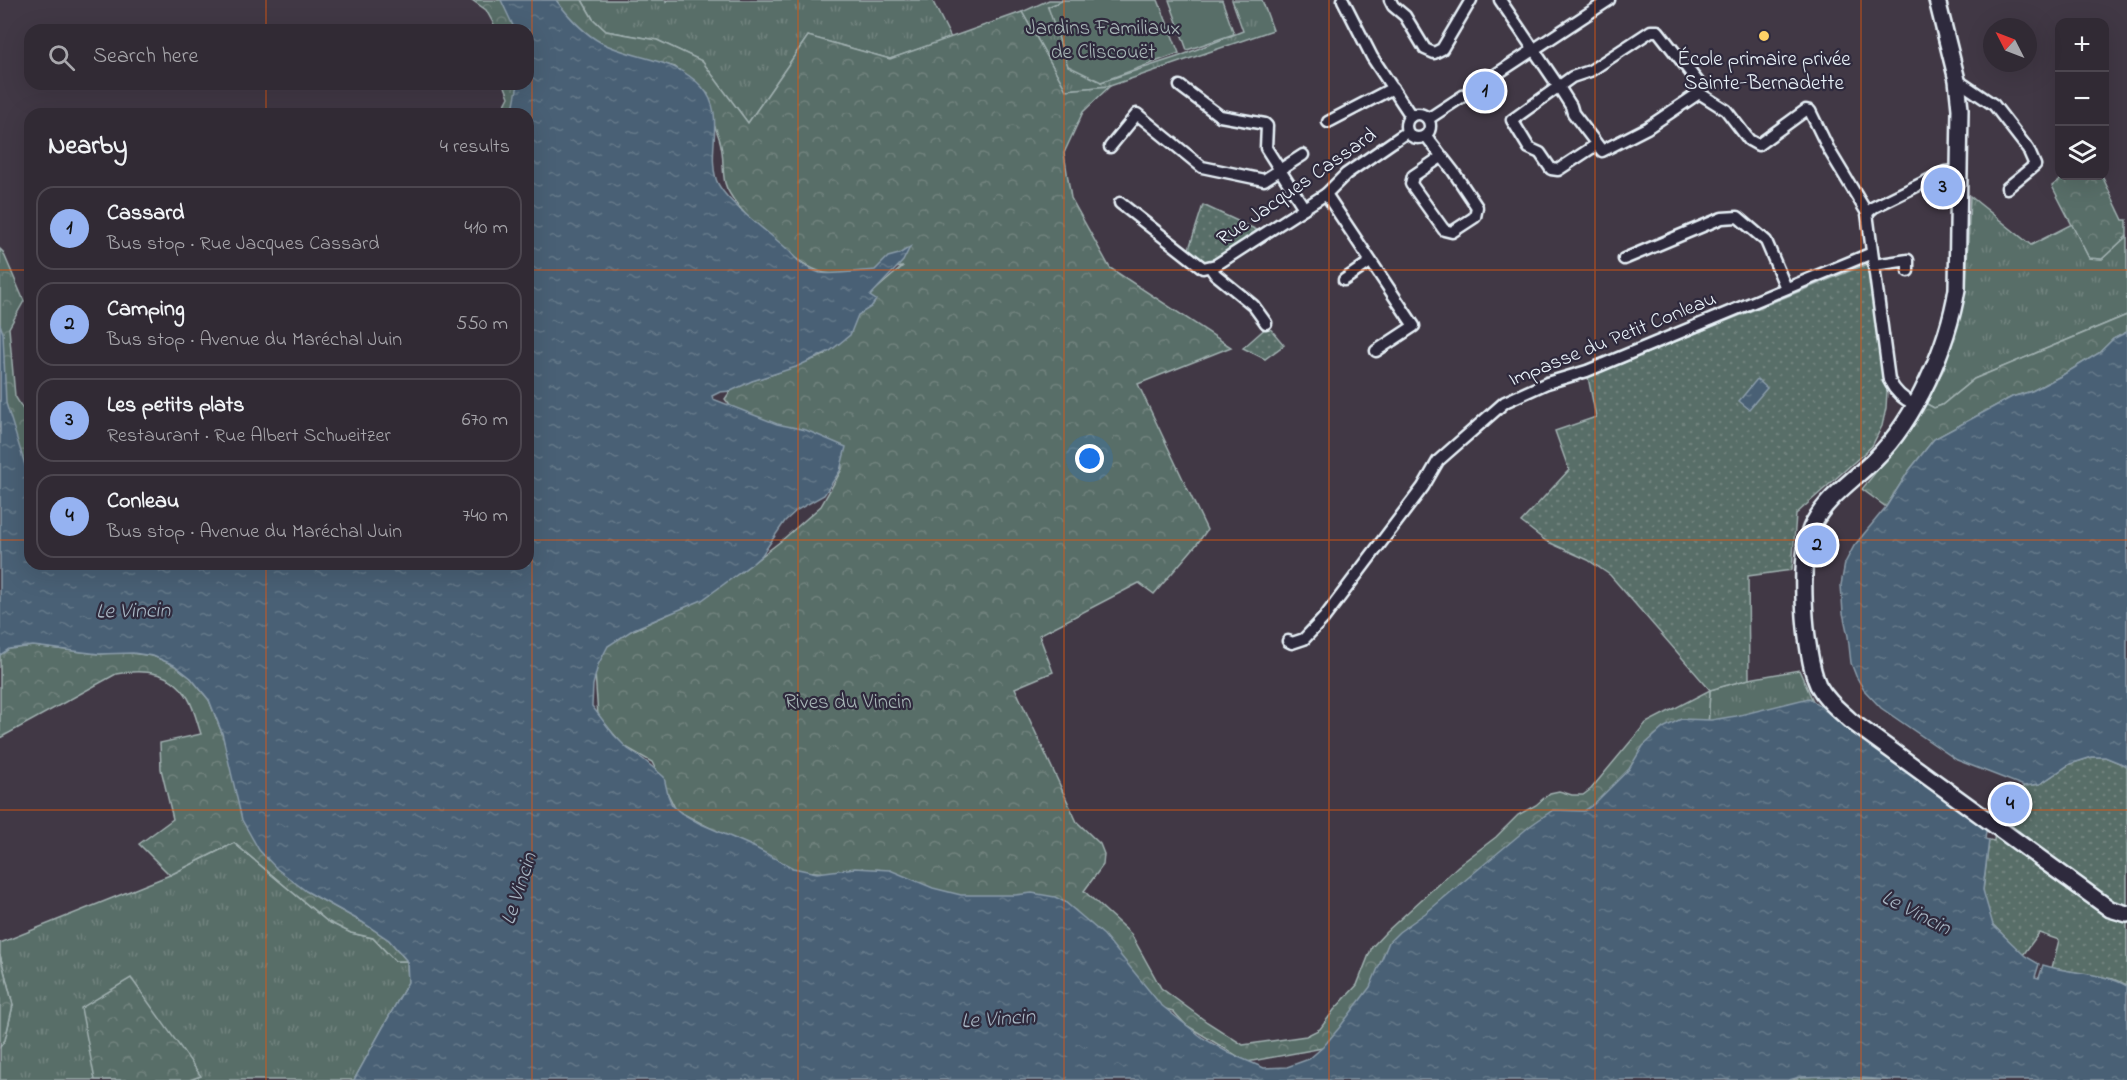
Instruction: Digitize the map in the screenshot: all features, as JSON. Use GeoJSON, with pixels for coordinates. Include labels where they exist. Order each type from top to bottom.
{"type":"FeatureCollection","features":[{"type":"Feature","properties":{"kind":"street"},"geometry":{"type":"LineString","coordinates":[[1344,0],[1372,57],[1411,116]]}},
{"type":"Feature","properties":{"kind":"street"},"geometry":{"type":"LineString","coordinates":[[1390,0],[1393,6],[1406,16],[1425,49],[1434,53],[1442,49],[1471,0]]}},
{"type":"Feature","properties":{"kind":"street"},"geometry":{"type":"LineString","coordinates":[[1500,0],[1559,87],[1573,113],[1602,151],[1608,150],[1647,128],[1699,93]]}},
{"type":"Feature","properties":{"kind":"street"},"geometry":{"type":"LineString","coordinates":[[1428,118],[1609,0]]}},
{"type":"Feature","properties":{"kind":"street"},"geometry":{"type":"LineString","coordinates":[[1937,0],[1957,80],[1961,128],[1955,300],[1943,344],[1914,404],[1884,449],[1825,506],[1811,527],[1806,543],[1805,563],[1806,638],[1810,664],[1819,687],[1827,699],[1843,714],[2110,909],[2127,914]]}},
{"type":"Feature","properties":{"kind":"street"},"geometry":{"type":"LineString","coordinates":[[1596,145],[1558,170],[1551,169],[1540,153],[1529,148],[1513,123],[1514,118],[1572,77],[1590,71],[1656,30],[1698,82],[1699,93]]}},
{"type":"Feature","properties":{"kind":"street"},"geometry":{"type":"LineString","coordinates":[[1957,80],[1994,105],[2028,149],[2036,165],[2007,188]]}},
{"type":"Feature","properties":{"kind":"street"},"geometry":{"type":"LineString","coordinates":[[1180,86],[1220,116],[1265,124],[1267,126],[1266,148],[1304,208]]}},
{"type":"Feature","properties":{"kind":"street"},"geometry":{"type":"LineString","coordinates":[[1328,122],[1393,88]]}},
{"type":"Feature","properties":{"kind":"street"},"geometry":{"type":"LineString","coordinates":[[1699,93],[1726,110],[1749,140],[1758,145],[1808,109],[1829,150],[1867,213],[1889,380],[1900,397],[1914,404]]}},
{"type":"Feature","properties":{"kind":"street"},"geometry":{"type":"LineString","coordinates":[[1110,147],[1137,114],[1202,167],[1264,180],[1303,155]]}},
{"type":"Feature","properties":{"kind":"street"},"geometry":{"type":"LineString","coordinates":[[1420,114],[1428,118],[1430,130],[1426,136],[1416,138],[1407,132],[1406,123],[1411,116],[1420,114]]}},
{"type":"Feature","properties":{"kind":"street","name":"Rue Jacques Cassard"},"geometry":{"type":"LineString","coordinates":[[1120,203],[1203,268],[1210,267],[1326,194],[1346,174],[1407,132]]}},
{"type":"Feature","properties":{"kind":"street"},"geometry":{"type":"LineString","coordinates":[[1426,136],[1477,207],[1475,217],[1452,232],[1444,230],[1411,184],[1413,176],[1441,157]]}},
{"type":"Feature","properties":{"kind":"street"},"geometry":{"type":"LineString","coordinates":[[1867,213],[1874,207],[1946,172],[1960,171]]}},
{"type":"Feature","properties":{"kind":"street"},"geometry":{"type":"LineString","coordinates":[[1326,194],[1414,326],[1376,351]]}},
{"type":"Feature","properties":{"kind":"street"},"geometry":{"type":"LineString","coordinates":[[1624,259],[1722,218],[1738,217],[1766,241],[1786,288]]}},
{"type":"Feature","properties":{"kind":"street","name":"Impasse du Petit Conleau"},"geometry":{"type":"LineString","coordinates":[[1288,641],[1297,641],[1309,635],[1366,564],[1423,487],[1438,461],[1505,402],[1547,382],[1596,367],[1786,288],[1873,259],[1908,260],[1908,271]]}},
{"type":"Feature","properties":{"kind":"street"},"geometry":{"type":"LineString","coordinates":[[1344,280],[1371,262]]}},
{"type":"Feature","properties":{"kind":"street"},"geometry":{"type":"LineString","coordinates":[[1210,267],[1215,274],[1253,305],[1266,323]]}},
{"type":"Feature","properties":{"kind":"green space"},"geometry":{"type":"Polygon","coordinates":[[[472,0],[508,0],[517,24],[494,24],[486,10],[472,0]]]}},
{"type":"Feature","properties":{"kind":"green space","name":"Rives du Vincin"},"geometry":{"type":"Polygon","coordinates":[[[543,0],[582,0],[593,19],[606,31],[657,40],[702,61],[748,123],[808,36],[890,59],[1022,12],[1066,90],[1110,86],[1083,112],[1064,153],[1071,198],[1110,268],[1231,347],[1138,384],[1207,530],[1154,594],[1139,583],[1039,635],[1053,672],[1015,688],[1077,822],[1100,844],[1104,854],[1103,865],[1084,891],[1131,934],[1161,988],[1243,1045],[1306,1036],[1320,1029],[1357,985],[1372,947],[1386,932],[1458,866],[1496,837],[1518,815],[1536,805],[1550,793],[1559,791],[1572,795],[1583,795],[1591,789],[1646,723],[1710,690],[1708,727],[1613,792],[1328,1047],[1247,1062],[1186,1025],[1173,1011],[1158,1007],[953,902],[891,881],[863,868],[841,874],[790,870],[676,810],[652,762],[624,746],[598,716],[594,658],[606,639],[636,629],[690,604],[741,572],[821,506],[842,469],[841,459],[742,421],[725,399],[734,386],[825,355],[865,299],[902,267],[854,274],[835,274],[813,269],[799,261],[753,222],[730,194],[724,178],[720,141],[704,104],[708,94],[675,67],[595,48],[543,0]]]}},
{"type":"Feature","properties":{"kind":"green space"},"geometry":{"type":"Polygon","coordinates":[[[582,0],[666,0],[666,2],[668,0],[932,0],[951,38],[890,59],[808,36],[748,123],[702,61],[657,40],[606,31],[593,19],[582,0]]]}},
{"type":"Feature","properties":{"kind":"green space"},"geometry":{"type":"Polygon","coordinates":[[[1049,0],[1064,0],[1048,7],[1101,82],[1180,56],[1243,31],[1232,0],[1262,0],[1273,30],[1110,86],[1066,90],[1022,12],[1049,0]]]}},
{"type":"Feature","properties":{"kind":"green space","name":"Jardins Familiaux de Cliscouët"},"geometry":{"type":"Polygon","coordinates":[[[1064,0],[1158,0],[1179,53],[1101,82],[1068,66],[1048,7],[1064,0]]]}},
{"type":"Feature","properties":{"kind":"green space"},"geometry":{"type":"Polygon","coordinates":[[[1169,0],[1222,0],[1234,34],[1187,50],[1169,0]]]}},
{"type":"Feature","properties":{"kind":"green space"},"geometry":{"type":"Polygon","coordinates":[[[506,90],[526,90],[525,108],[503,108],[509,97],[506,90]]]}},
{"type":"Feature","properties":{"kind":"green space"},"geometry":{"type":"Polygon","coordinates":[[[2060,180],[2104,180],[2123,220],[2127,220],[2127,236],[2102,259],[2089,258],[2052,186],[2060,180]]]}},
{"type":"Feature","properties":{"kind":"green space"},"geometry":{"type":"Polygon","coordinates":[[[1970,196],[2031,245],[2072,224],[2089,258],[2102,259],[2127,236],[2127,315],[1974,379],[1942,405],[1934,408],[1925,403],[1944,369],[1966,287],[1970,196]]]}},
{"type":"Feature","properties":{"kind":"green space"},"geometry":{"type":"Polygon","coordinates":[[[1203,205],[1257,230],[1209,265],[1188,252],[1203,205]]]}},
{"type":"Feature","properties":{"kind":"green space"},"geometry":{"type":"Polygon","coordinates":[[[0,249],[24,301],[9,328],[15,396],[24,411],[24,494],[0,432],[0,249]]]}},
{"type":"Feature","properties":{"kind":"green space"},"geometry":{"type":"Polygon","coordinates":[[[1867,264],[1887,391],[1882,426],[1872,446],[1796,514],[1792,570],[1748,576],[1749,679],[1710,690],[1610,575],[1588,560],[1546,541],[1521,522],[1569,470],[1555,431],[1596,417],[1588,377],[1867,264]]]}},
{"type":"Feature","properties":{"kind":"green space"},"geometry":{"type":"Polygon","coordinates":[[[2127,315],[2127,332],[2113,339],[2099,353],[2061,376],[2032,391],[2012,397],[1934,439],[1908,472],[1886,507],[1862,489],[1897,446],[1925,403],[1934,408],[1942,405],[1974,379],[2127,315]]]}},
{"type":"Feature","properties":{"kind":"green space"},"geometry":{"type":"Polygon","coordinates":[[[1268,326],[1284,345],[1265,359],[1243,348],[1268,326]]]}},
{"type":"Feature","properties":{"kind":"green space"},"geometry":{"type":"Polygon","coordinates":[[[33,646],[99,654],[123,652],[153,656],[174,665],[191,678],[209,700],[230,762],[306,891],[389,940],[407,961],[395,961],[373,938],[351,933],[327,921],[234,843],[170,875],[139,844],[173,819],[161,769],[160,743],[201,734],[188,698],[174,682],[166,677],[147,672],[116,674],[0,738],[0,655],[9,649],[33,646]]]}},
{"type":"Feature","properties":{"kind":"green space"},"geometry":{"type":"Polygon","coordinates":[[[1799,670],[1813,701],[1708,727],[1710,690],[1749,679],[1799,670]]]}},
{"type":"Feature","properties":{"kind":"green space"},"geometry":{"type":"Polygon","coordinates":[[[2092,757],[2105,757],[2127,766],[2127,904],[2124,908],[2113,904],[1994,818],[2024,786],[2040,784],[2070,764],[2092,757]]]}},
{"type":"Feature","properties":{"kind":"green space"},"geometry":{"type":"Polygon","coordinates":[[[1995,829],[2127,918],[2127,985],[2113,979],[2052,968],[2059,940],[2039,933],[2023,955],[1993,925],[1983,891],[1989,840],[1994,841],[1995,829]]]}},
{"type":"Feature","properties":{"kind":"green space"},"geometry":{"type":"Polygon","coordinates":[[[234,843],[327,921],[351,933],[373,938],[395,961],[407,961],[408,982],[354,1080],[0,1080],[0,1047],[5,1040],[13,1005],[0,955],[0,943],[170,875],[234,843]]]}},
{"type":"Feature","properties":{"kind":"green space"},"geometry":{"type":"Polygon","coordinates":[[[0,955],[13,1005],[5,1040],[0,1047],[0,955]]]}},
{"type":"Feature","properties":{"kind":"green space"},"geometry":{"type":"Polygon","coordinates":[[[131,978],[201,1076],[189,1080],[95,1080],[81,1008],[131,978]]]}},
{"type":"Feature","properties":{"kind":"green space"},"geometry":{"type":"Polygon","coordinates":[[[1836,1075],[1888,1080],[1789,1080],[1800,1077],[1836,1075]]]}},
{"type":"Feature","properties":{"kind":"water","name":"Le Vincin"},"geometry":{"type":"Polygon","coordinates":[[[501,0],[556,0],[577,24],[602,43],[667,64],[691,77],[702,87],[713,108],[714,168],[720,188],[737,207],[807,267],[825,273],[875,270],[888,257],[899,254],[910,247],[903,261],[870,296],[876,300],[871,307],[858,315],[850,335],[830,351],[796,367],[712,396],[713,399],[777,424],[806,430],[846,447],[840,471],[824,495],[797,510],[785,521],[762,555],[753,563],[702,600],[634,629],[608,646],[598,665],[593,685],[592,706],[628,749],[664,777],[672,805],[681,813],[793,868],[817,873],[855,868],[890,870],[933,888],[961,895],[1032,893],[1055,897],[1065,902],[1104,935],[1160,1004],[1203,1038],[1229,1053],[1264,1068],[1287,1067],[1309,1059],[1339,1028],[1370,987],[1389,942],[1399,932],[1553,810],[1584,811],[1594,804],[1629,769],[1643,746],[1663,728],[1681,719],[1711,720],[1736,716],[1809,698],[1987,825],[1985,839],[1989,840],[1983,890],[1993,925],[2025,956],[2039,964],[2035,977],[2039,978],[2043,965],[2107,978],[2127,986],[2127,1080],[1888,1080],[1836,1076],[1800,1077],[1789,1080],[354,1080],[408,982],[407,961],[389,940],[306,891],[277,869],[259,850],[242,820],[222,733],[209,700],[191,678],[174,665],[153,656],[133,653],[99,654],[33,646],[9,649],[0,655],[0,324],[3,333],[6,403],[24,462],[24,570],[534,570],[534,108],[513,108],[517,90],[534,90],[534,24],[512,24],[501,0]]]}},
{"type":"Feature","properties":{"kind":"water"},"geometry":{"type":"Polygon","coordinates":[[[2127,332],[2127,766],[2105,757],[2092,757],[2070,764],[2040,784],[2024,786],[1957,760],[1881,708],[1864,690],[1851,663],[1843,613],[1841,585],[1845,563],[1854,546],[1886,507],[1908,472],[1934,439],[2012,397],[2032,391],[2061,376],[2099,353],[2113,339],[2127,332]]]}},
{"type":"Feature","properties":{"kind":"water"},"geometry":{"type":"Polygon","coordinates":[[[1757,379],[1767,388],[1749,409],[1739,401],[1757,379]]]}},
{"type":"Feature","properties":{"kind":"place","name":"École primaire privée Sainte-Bernadette"},"geometry":{"type":"Point","coordinates":[1764,36]}},
{"type":"Feature","properties":{"kind":"place","name":"Cassard"},"geometry":{"type":"Point","coordinates":[1485,91]}},
{"type":"Feature","properties":{"kind":"place","name":"Les petits plats"},"geometry":{"type":"Point","coordinates":[1943,187]}},
{"type":"Feature","properties":{"kind":"place","name":"Camping"},"geometry":{"type":"Point","coordinates":[1817,545]}},
{"type":"Feature","properties":{"kind":"place","name":"Conleau"},"geometry":{"type":"Point","coordinates":[2010,804]}}]}
